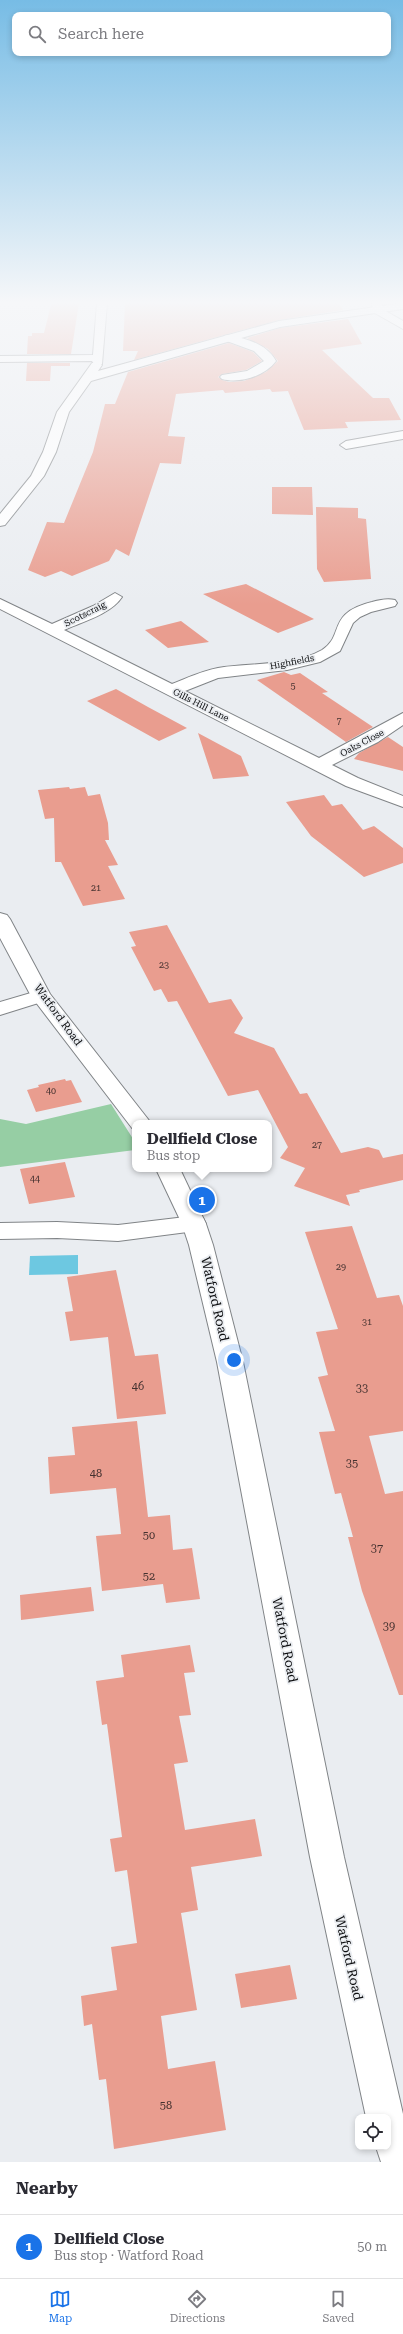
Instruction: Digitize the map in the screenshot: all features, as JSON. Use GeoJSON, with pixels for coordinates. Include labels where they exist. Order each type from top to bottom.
{"type":"FeatureCollection","features":[{"type":"Feature","properties":{"kind":"main road"},"geometry":{"type":"LineString","coordinates":[[0,522],[40,473],[48,457],[57,425],[63,412],[69,404]]}},
{"type":"Feature","properties":{"kind":"main road"},"geometry":{"type":"LineString","coordinates":[[346,445],[403,435]]}},
{"type":"Feature","properties":{"kind":"main road","name":"Scotscraig"},"geometry":{"type":"LineString","coordinates":[[53,629],[98,609],[116,597]]}},
{"type":"Feature","properties":{"kind":"main road","name":"Gills Hill Lane"},"geometry":{"type":"LineString","coordinates":[[0,603],[319,765],[382,795],[403,802]]}},
{"type":"Feature","properties":{"kind":"main road","name":"Highfields"},"geometry":{"type":"LineString","coordinates":[[172,690],[216,674],[289,664],[326,654],[337,647],[346,621],[365,609],[390,603]]}},
{"type":"Feature","properties":{"kind":"main road","name":"Oaks Close"},"geometry":{"type":"LineString","coordinates":[[319,765],[372,738],[403,718]]}},
{"type":"Feature","properties":{"kind":"main road","name":"Watford Road"},"geometry":{"type":"LineString","coordinates":[[0,919],[41,996],[138,1120]]}},
{"type":"Feature","properties":{"kind":"main road"},"geometry":{"type":"LineString","coordinates":[[0,1009],[41,996]]}},
{"type":"Feature","properties":{"kind":"main road","name":"Watford Road"},"geometry":{"type":"LineString","coordinates":[[169,1172],[194,1224],[202,1245],[230,1362],[327,1857],[384,2114]]}},
{"type":"Feature","properties":{"kind":"main road"},"geometry":{"type":"LineString","coordinates":[[0,1231],[57,1230],[118,1233],[194,1224]]}},
{"type":"Feature","properties":{"kind":"main road"},"geometry":{"type":"LineString","coordinates":[[391,2137],[400,2162]]}},
{"type":"Feature","properties":{"kind":"green space"},"geometry":{"type":"Polygon","coordinates":[[[111,1104],[132,1137],[132,1150],[0,1167],[0,1119],[26,1124],[111,1104]]]}},
{"type":"Feature","properties":{"kind":"water"},"geometry":{"type":"Polygon","coordinates":[[[78,1255],[78,1274],[29,1275],[30,1256],[78,1255]]]}},
{"type":"Feature","properties":{"kind":"building"},"geometry":{"type":"Polygon","coordinates":[[[105,404],[174,404],[168,436],[185,437],[181,464],[160,463],[129,556],[116,549],[109,561],[72,576],[61,571],[45,577],[28,570],[47,522],[64,523],[93,452],[105,404]]]}},
{"type":"Feature","properties":{"kind":"building"},"geometry":{"type":"Polygon","coordinates":[[[293,404],[392,404],[401,420],[345,422],[348,428],[304,430],[293,404]]]}},
{"type":"Feature","properties":{"kind":"building"},"geometry":{"type":"Polygon","coordinates":[[[272,487],[312,487],[313,515],[272,514],[272,487]]]}},
{"type":"Feature","properties":{"kind":"building"},"geometry":{"type":"Polygon","coordinates":[[[316,507],[358,508],[358,518],[366,519],[371,579],[324,582],[317,569],[316,507]]]}},
{"type":"Feature","properties":{"kind":"building"},"geometry":{"type":"Polygon","coordinates":[[[246,584],[314,619],[278,633],[203,594],[246,584]]]}},
{"type":"Feature","properties":{"kind":"building"},"geometry":{"type":"Polygon","coordinates":[[[181,621],[209,642],[168,648],[145,630],[181,621]]]}},
{"type":"Feature","properties":{"kind":"building"},"geometry":{"type":"Polygon","coordinates":[[[284,672],[291,675],[300,673],[328,692],[322,693],[373,727],[346,742],[257,680],[284,672]]]}},
{"type":"Feature","properties":{"kind":"building"},"geometry":{"type":"Polygon","coordinates":[[[116,689],[187,728],[159,741],[87,701],[116,689]]]}},
{"type":"Feature","properties":{"kind":"building"},"geometry":{"type":"Polygon","coordinates":[[[198,733],[241,756],[249,776],[213,779],[198,733]]]}},
{"type":"Feature","properties":{"kind":"building"},"geometry":{"type":"Polygon","coordinates":[[[388,737],[403,747],[403,771],[354,759],[359,753],[388,737]]]}},
{"type":"Feature","properties":{"kind":"building"},"geometry":{"type":"Polygon","coordinates":[[[69,787],[70,789],[85,787],[88,796],[100,794],[108,823],[109,840],[105,840],[118,865],[108,866],[125,899],[83,906],[61,862],[55,862],[54,818],[45,819],[38,790],[69,787]]]}},
{"type":"Feature","properties":{"kind":"building"},"geometry":{"type":"Polygon","coordinates":[[[324,795],[332,806],[342,804],[363,830],[374,826],[403,848],[403,863],[364,877],[311,836],[286,802],[324,795]]]}},
{"type":"Feature","properties":{"kind":"building"},"geometry":{"type":"Polygon","coordinates":[[[167,925],[209,1003],[231,999],[243,1018],[234,1033],[274,1048],[300,1094],[307,1093],[341,1153],[368,1147],[379,1150],[383,1158],[403,1154],[403,1180],[359,1190],[360,1192],[346,1195],[350,1206],[294,1186],[305,1168],[280,1158],[288,1147],[258,1090],[228,1096],[177,1001],[168,1002],[161,989],[154,991],[131,947],[136,946],[129,932],[167,925]]]}},
{"type":"Feature","properties":{"kind":"building"},"geometry":{"type":"Polygon","coordinates":[[[65,1079],[66,1081],[71,1080],[82,1102],[36,1112],[27,1090],[39,1087],[38,1085],[65,1079]]]}},
{"type":"Feature","properties":{"kind":"building"},"geometry":{"type":"Polygon","coordinates":[[[65,1162],[75,1197],[29,1204],[20,1169],[65,1162]]]}},
{"type":"Feature","properties":{"kind":"building"},"geometry":{"type":"Polygon","coordinates":[[[352,1226],[377,1298],[399,1295],[403,1306],[403,1431],[369,1436],[385,1494],[403,1491],[403,1695],[399,1695],[362,1591],[348,1537],[353,1537],[341,1493],[335,1494],[319,1432],[335,1431],[318,1377],[328,1375],[316,1332],[338,1329],[305,1232],[352,1226]]]}},
{"type":"Feature","properties":{"kind":"building"},"geometry":{"type":"Polygon","coordinates":[[[116,1270],[135,1356],[158,1354],[166,1414],[117,1419],[108,1337],[70,1341],[65,1312],[73,1311],[67,1277],[116,1270]]]}},
{"type":"Feature","properties":{"kind":"building"},"geometry":{"type":"Polygon","coordinates":[[[137,1421],[148,1517],[170,1515],[173,1550],[192,1548],[200,1599],[166,1603],[163,1584],[102,1591],[96,1536],[121,1534],[116,1488],[50,1494],[48,1457],[75,1455],[72,1427],[137,1421]]]}},
{"type":"Feature","properties":{"kind":"building"},"geometry":{"type":"Polygon","coordinates":[[[91,1587],[94,1611],[21,1620],[20,1595],[91,1587]]]}},
{"type":"Feature","properties":{"kind":"building"},"geometry":{"type":"Polygon","coordinates":[[[190,1645],[195,1672],[184,1673],[191,1715],[179,1716],[188,1762],[174,1764],[185,1830],[255,1819],[262,1856],[191,1867],[198,1910],[181,1913],[197,2010],[161,2016],[168,2069],[215,2061],[226,2130],[114,2149],[106,2079],[99,2080],[92,2024],[84,2026],[81,1996],[117,1990],[111,1947],[137,1943],[127,1870],[115,1872],[110,1839],[122,1837],[107,1724],[102,1725],[96,1681],[124,1677],[121,1655],[190,1645]]]}},
{"type":"Feature","properties":{"kind":"building"},"geometry":{"type":"Polygon","coordinates":[[[290,1965],[297,1999],[241,2008],[235,1974],[290,1965]]]}},
{"type":"Feature","properties":{"kind":"place","name":"Dellfield Close"},"geometry":{"type":"Point","coordinates":[202,1200]}}]}
